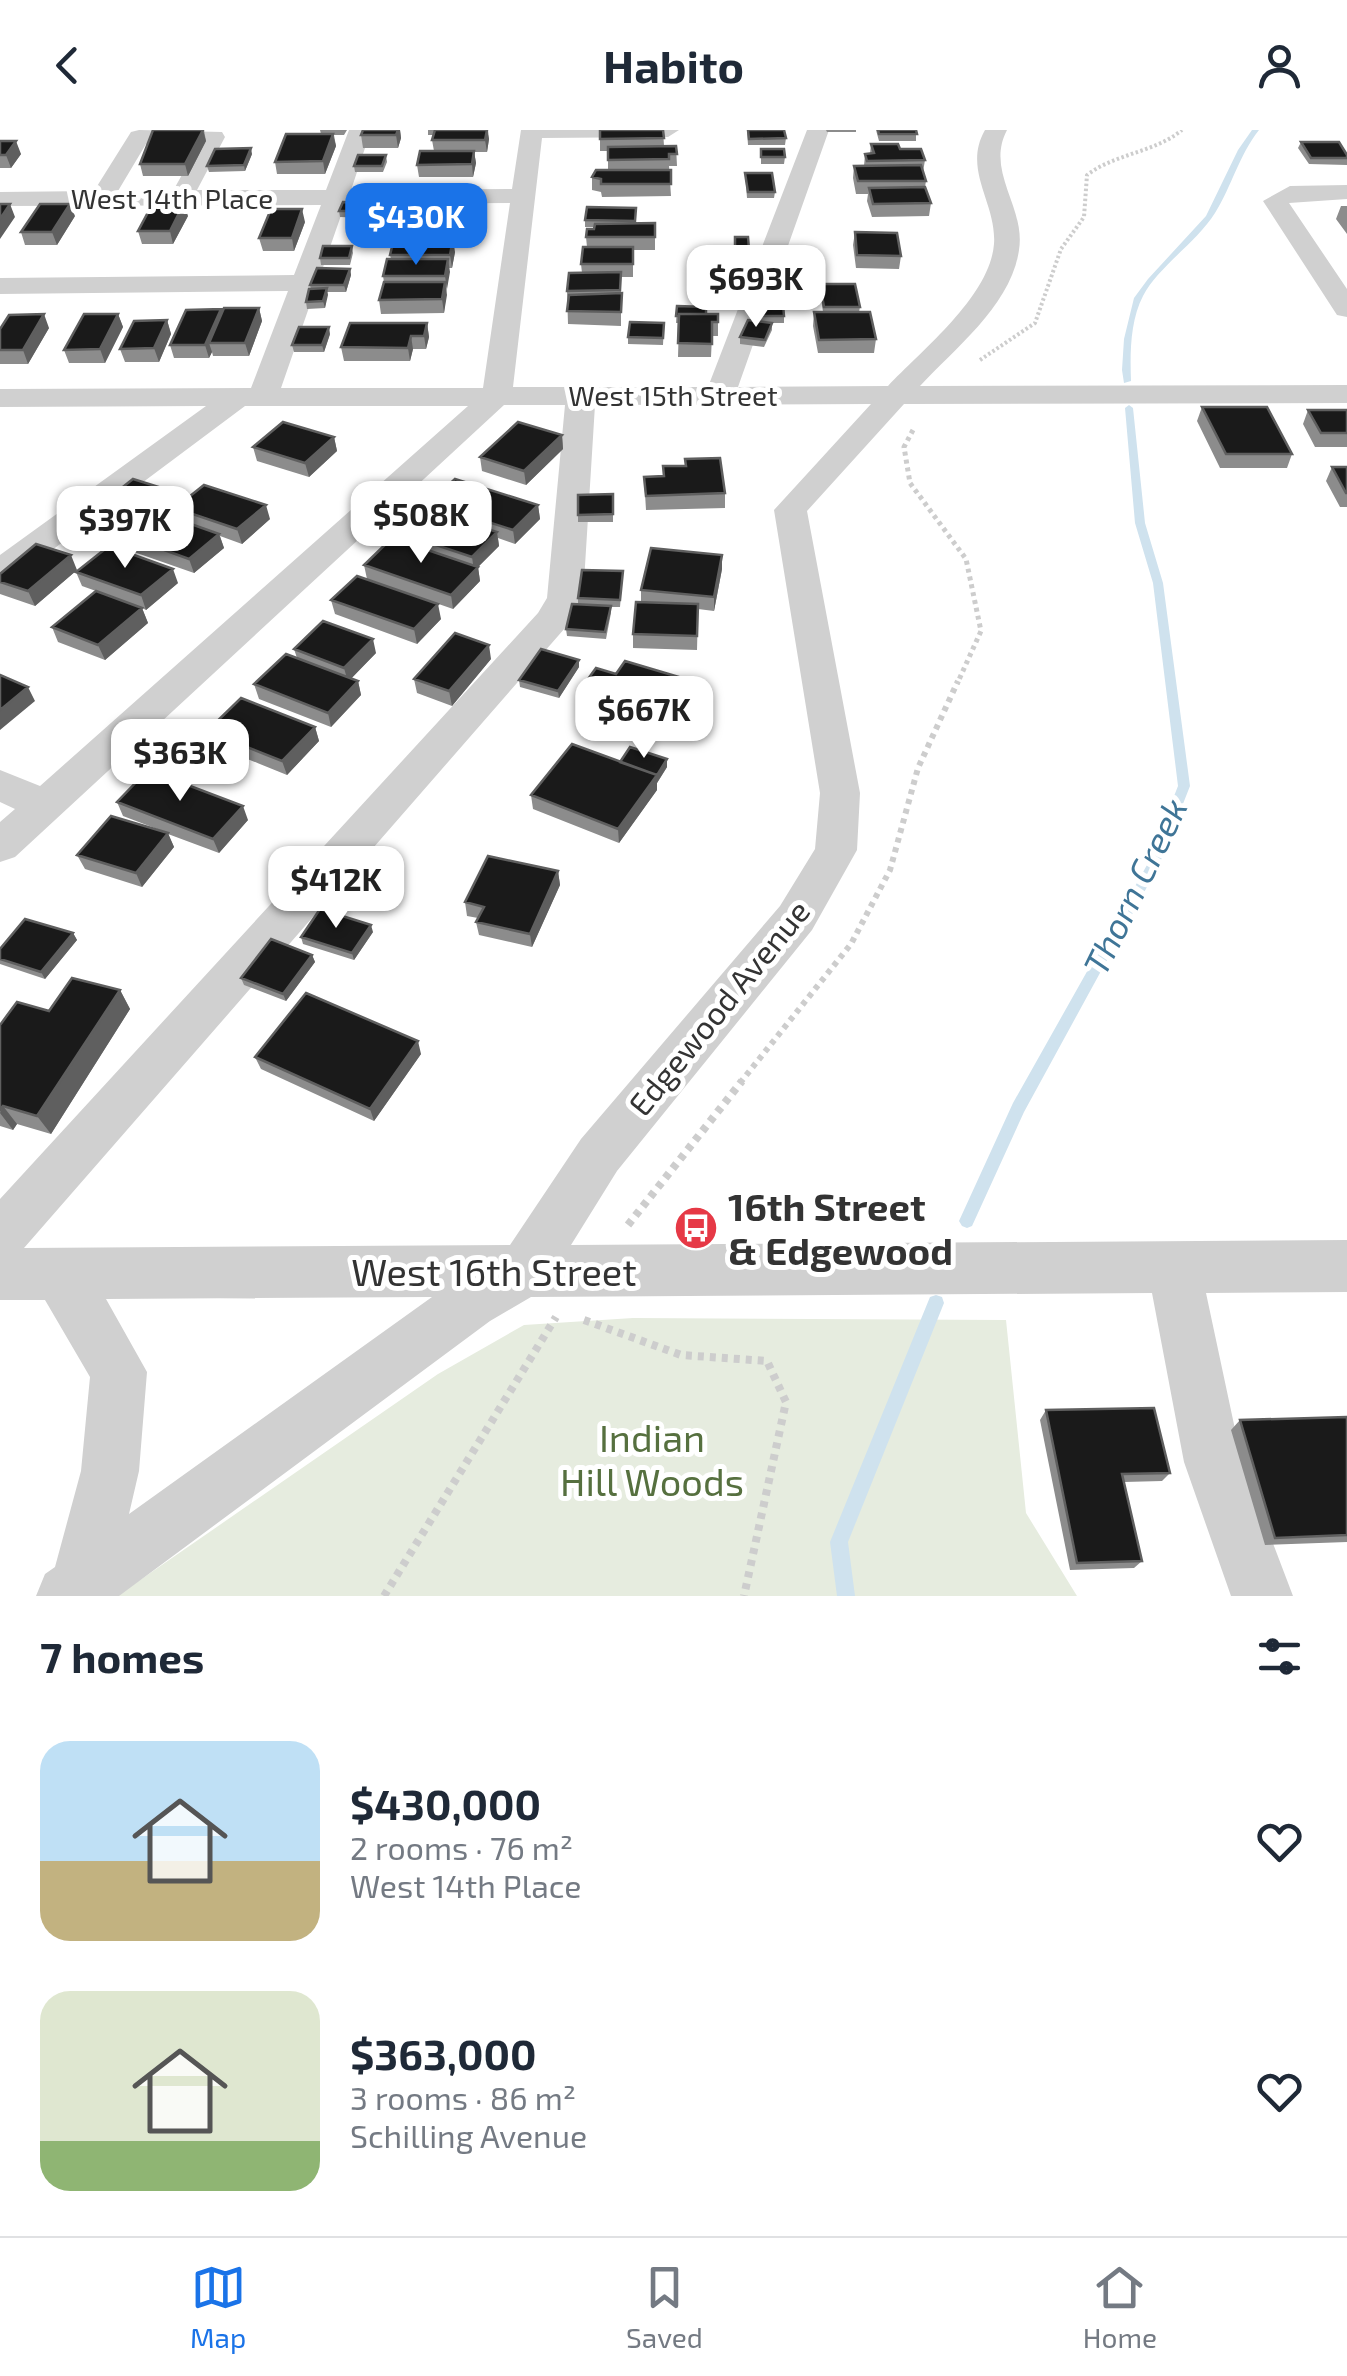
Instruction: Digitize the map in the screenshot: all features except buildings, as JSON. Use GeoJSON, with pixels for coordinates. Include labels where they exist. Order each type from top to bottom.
{"type":"FeatureCollection","features":[{"type":"Feature","properties":{"kind":"street"},"geometry":{"type":"LineString","coordinates":[[0,572],[250,396],[308,283],[360,130]]}},
{"type":"Feature","properties":{"kind":"street"},"geometry":{"type":"LineString","coordinates":[[0,846],[497,396],[532,130],[668,130]]}},
{"type":"Feature","properties":{"kind":"street"},"geometry":{"type":"LineString","coordinates":[[720,395],[818,130]]}},
{"type":"Feature","properties":{"kind":"street","name":"Edgewood Avenue"},"geometry":{"type":"LineString","coordinates":[[74,1591],[471,1302],[542,1292],[599,1155],[796,918],[836,850],[840,794],[790,510],[892,395],[993,290],[1008,242],[998,193],[985,163],[996,130]]}},
{"type":"Feature","properties":{"kind":"street"},"geometry":{"type":"LineString","coordinates":[[102,198],[139,138],[214,137],[181,198]]}},
{"type":"Feature","properties":{"kind":"street"},"geometry":{"type":"LineString","coordinates":[[1347,192],[1290,192],[1274,201],[1338,282],[1347,310]]}},
{"type":"Feature","properties":{"kind":"street","name":"West 14th Place"},"geometry":{"type":"LineString","coordinates":[[0,199],[524,196]]}},
{"type":"Feature","properties":{"kind":"street"},"geometry":{"type":"LineString","coordinates":[[0,286],[308,283]]}},
{"type":"Feature","properties":{"kind":"street","name":"West 15th Street"},"geometry":{"type":"LineString","coordinates":[[0,398],[1347,394]]}},
{"type":"Feature","properties":{"kind":"street"},"geometry":{"type":"LineString","coordinates":[[0,1238],[552,620],[564,598],[582,395]]}},
{"type":"Feature","properties":{"kind":"street"},"geometry":{"type":"LineString","coordinates":[[0,540],[44,540]]}},
{"type":"Feature","properties":{"kind":"street"},"geometry":{"type":"LineString","coordinates":[[0,786],[45,805]]}},
{"type":"Feature","properties":{"kind":"street","name":"West 16th Street"},"geometry":{"type":"LineString","coordinates":[[0,1274],[542,1292],[1174,1267],[1347,1266]]}},
{"type":"Feature","properties":{"kind":"street"},"geometry":{"type":"LineString","coordinates":[[1174,1267],[1214,1462],[1262,1596]]}},
{"type":"Feature","properties":{"kind":"street"},"geometry":{"type":"LineString","coordinates":[[60,1274],[119,1372],[110,1471],[74,1591]]}},
{"type":"Feature","properties":{"kind":"path"},"geometry":{"type":"LineString","coordinates":[[974,365],[1035,323],[1061,249],[1084,217],[1087,176],[1108,160],[1160,144],[1182,130]]}},
{"type":"Feature","properties":{"kind":"path"},"geometry":{"type":"LineString","coordinates":[[648,1197],[851,944],[890,870],[918,768],[981,631],[966,559],[910,483],[905,468],[904,447],[914,428]]}},
{"type":"Feature","properties":{"kind":"path"},"geometry":{"type":"LineString","coordinates":[[384,1596],[542,1292],[681,1355],[766,1360],[786,1402],[744,1596]]}},
{"type":"Feature","properties":{"kind":"green space","name":"Indian Hill Woods"},"geometry":{"type":"Polygon","coordinates":[[[633,1318],[1006,1320],[1026,1513],[1077,1596],[117,1596],[438,1374],[524,1325],[633,1318]]]}},
{"type":"Feature","properties":{"kind":"waterway","name":"Thorn Creek"},"geometry":{"type":"LineString","coordinates":[[1127,381],[1128,339],[1138,298],[1209,217],[1256,130]]}},
{"type":"Feature","properties":{"kind":"waterway","name":"Thorn Creek"},"geometry":{"type":"LineString","coordinates":[[967,1221],[1018,1108],[1153,865],[1184,786],[1158,583],[1140,523],[1129,408]]}},
{"type":"Feature","properties":{"kind":"waterway","name":"Thorn Creek"},"geometry":{"type":"LineString","coordinates":[[846,1596],[839,1542],[936,1303]]}},
{"type":"Feature","properties":{"kind":"place","name":"16th Street & Edgewood"},"geometry":{"type":"Point","coordinates":[696,1228]}}]}
